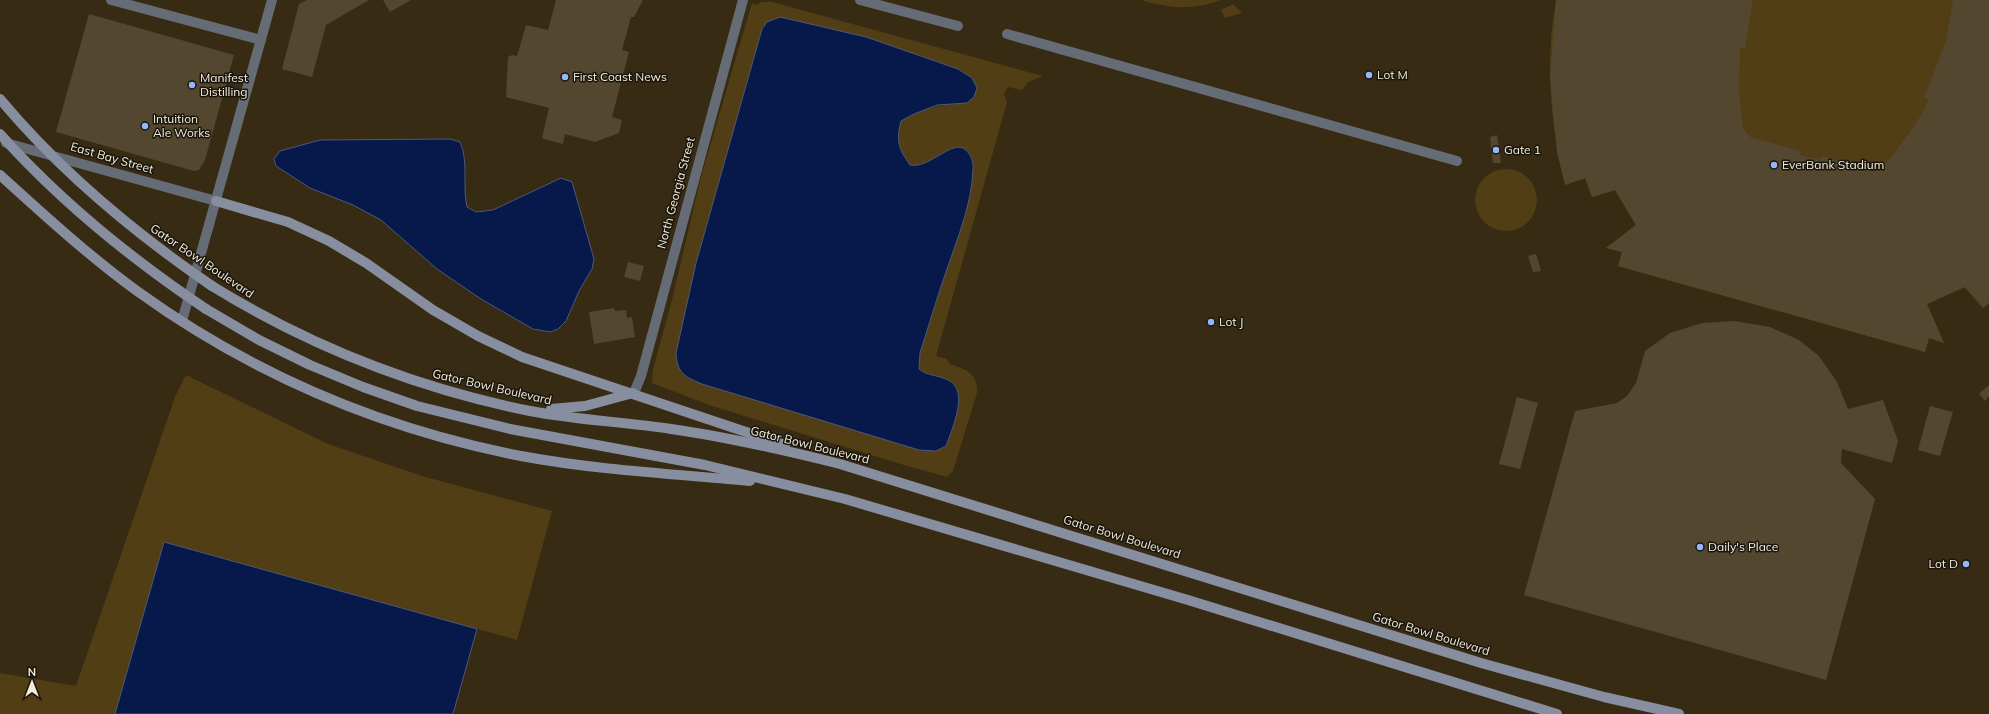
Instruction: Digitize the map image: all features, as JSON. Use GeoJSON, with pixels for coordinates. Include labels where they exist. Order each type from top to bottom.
{"type":"FeatureCollection","features":[{"type":"Feature","properties":{"kind":"main road","name":"Gator Bowl Boulevard"},"geometry":{"type":"LineString","coordinates":[[0,99],[55,159],[96,198],[157,248],[212,286],[289,330],[368,365],[449,391],[531,411],[672,429],[729,439],[840,464],[1481,663],[1604,697],[1679,714]]}},
{"type":"Feature","properties":{"kind":"main road"},"geometry":{"type":"LineString","coordinates":[[0,134],[37,174],[101,232],[152,272],[206,309],[259,340],[310,365],[363,387],[417,406],[510,429],[677,459],[788,484],[929,523],[1188,600],[1557,714]]}},
{"type":"Feature","properties":{"kind":"main road"},"geometry":{"type":"LineString","coordinates":[[0,175],[103,265],[182,322],[233,352],[296,385],[375,417],[436,436],[522,456],[570,463],[788,484]]}},
{"type":"Feature","properties":{"kind":"main road"},"geometry":{"type":"LineString","coordinates":[[216,201],[288,222],[330,241],[366,262],[433,310],[507,350],[543,365],[634,393],[840,464]]}},
{"type":"Feature","properties":{"kind":"main road"},"geometry":{"type":"LineString","coordinates":[[531,411],[585,406],[634,393]]}},
{"type":"Feature","properties":{"kind":"street"},"geometry":{"type":"LineString","coordinates":[[111,0],[261,40]]}},
{"type":"Feature","properties":{"kind":"street"},"geometry":{"type":"LineString","coordinates":[[182,322],[272,0]]}},
{"type":"Feature","properties":{"kind":"street","name":"North Georgia Street"},"geometry":{"type":"LineString","coordinates":[[634,393],[641,376],[702,146],[743,0]]}},
{"type":"Feature","properties":{"kind":"street"},"geometry":{"type":"LineString","coordinates":[[860,0],[958,26]]}},
{"type":"Feature","properties":{"kind":"street"},"geometry":{"type":"LineString","coordinates":[[1007,34],[1457,161]]}},
{"type":"Feature","properties":{"kind":"street","name":"East Bay Street"},"geometry":{"type":"LineString","coordinates":[[0,141],[216,201]]}},
{"type":"Feature","properties":{"kind":"shaded area"},"geometry":{"type":"Polygon","coordinates":[[[1141,0],[1221,0],[1191,7],[1171,7],[1141,0]]]}},
{"type":"Feature","properties":{"kind":"shaded area","name":"EverBank Stadium"},"geometry":{"type":"Polygon","coordinates":[[[1556,0],[1989,0],[1989,303],[1983,308],[1964,287],[1927,304],[1944,343],[1929,338],[1925,352],[1618,266],[1622,252],[1606,248],[1636,225],[1615,190],[1592,197],[1585,178],[1565,185],[1556,139],[1551,93],[1551,46],[1556,0]]]}},
{"type":"Feature","properties":{"kind":"shaded area"},"geometry":{"type":"Polygon","coordinates":[[[761,2],[772,2],[1043,76],[1028,82],[1022,90],[1008,87],[1004,94],[1007,102],[936,356],[947,359],[950,364],[970,373],[976,381],[977,387],[977,393],[953,471],[947,477],[709,405],[652,383],[653,369],[671,304],[701,177],[752,3],[757,5],[761,2]],[[767,22],[762,29],[696,263],[676,353],[937,375],[923,372],[919,369],[920,353],[967,206],[973,168],[971,157],[967,151],[954,149],[946,151],[926,163],[910,165],[903,154],[898,139],[901,121],[909,116],[941,106],[967,103],[972,78],[958,69],[866,37],[823,27],[767,22]]]}},
{"type":"Feature","properties":{"kind":"shaded area"},"geometry":{"type":"Polygon","coordinates":[[[1233,4],[1242,13],[1225,18],[1221,10],[1233,4]]]}},
{"type":"Feature","properties":{"kind":"shaded area"},"geometry":{"type":"Polygon","coordinates":[[[1506,169],[1518,172],[1528,178],[1534,188],[1537,200],[1534,212],[1528,222],[1518,228],[1506,231],[1494,228],[1484,222],[1478,212],[1475,200],[1478,188],[1484,178],[1494,172],[1506,169]]]}},
{"type":"Feature","properties":{"kind":"shaded area"},"geometry":{"type":"Polygon","coordinates":[[[186,375],[328,444],[422,476],[552,511],[517,640],[165,542],[115,714],[0,714],[0,673],[76,686],[175,397],[186,375]]]}},
{"type":"Feature","properties":{"kind":"water"},"geometry":{"type":"Polygon","coordinates":[[[780,17],[866,37],[958,69],[972,78],[977,88],[974,97],[967,103],[937,105],[901,121],[898,139],[903,154],[910,165],[924,163],[958,147],[963,148],[968,152],[973,163],[972,182],[964,220],[920,353],[919,369],[926,373],[948,380],[954,385],[958,392],[958,410],[949,439],[946,446],[936,451],[919,450],[702,384],[683,373],[678,365],[676,353],[696,263],[762,29],[767,22],[780,17]]]}},
{"type":"Feature","properties":{"kind":"water"},"geometry":{"type":"Polygon","coordinates":[[[450,139],[460,142],[463,150],[467,207],[476,212],[493,210],[561,178],[572,182],[594,259],[592,269],[579,291],[566,321],[558,329],[550,332],[533,329],[481,299],[437,269],[381,220],[353,205],[310,188],[276,166],[274,159],[280,151],[320,140],[450,139]]]}},
{"type":"Feature","properties":{"kind":"water"},"geometry":{"type":"Polygon","coordinates":[[[164,542],[477,629],[453,714],[115,714],[164,542]]]}},
{"type":"Feature","properties":{"kind":"building"},"geometry":{"type":"Polygon","coordinates":[[[307,0],[369,0],[326,25],[312,77],[282,69],[299,4],[307,0]]]}},
{"type":"Feature","properties":{"kind":"building"},"geometry":{"type":"Polygon","coordinates":[[[383,0],[411,0],[390,12],[383,0]]]}},
{"type":"Feature","properties":{"kind":"building","name":"First Coast News"},"geometry":{"type":"Polygon","coordinates":[[[556,0],[643,0],[634,17],[631,17],[622,50],[629,52],[612,117],[622,120],[619,133],[595,142],[565,134],[563,144],[542,138],[549,108],[506,97],[508,57],[512,55],[517,56],[526,25],[548,30],[556,0]]]}},
{"type":"Feature","properties":{"kind":"building","name":"EverBank Stadium"},"geometry":{"type":"Polygon","coordinates":[[[1556,0],[1753,0],[1745,48],[1740,48],[1739,93],[1743,128],[1750,137],[1801,151],[1800,155],[1820,160],[1822,156],[1873,171],[1878,170],[1892,157],[1918,120],[1929,100],[1924,98],[1946,41],[1953,0],[1989,0],[1989,303],[1983,308],[1965,287],[1927,304],[1944,343],[1929,338],[1925,352],[1618,266],[1622,252],[1606,248],[1636,225],[1615,190],[1592,197],[1585,178],[1565,185],[1557,152],[1550,77],[1556,0]]]}},
{"type":"Feature","properties":{"kind":"building"},"geometry":{"type":"Polygon","coordinates":[[[89,14],[234,55],[205,160],[199,170],[194,171],[56,132],[89,14]]]}},
{"type":"Feature","properties":{"kind":"building","name":"Gate 1"},"geometry":{"type":"Polygon","coordinates":[[[1497,135],[1501,163],[1493,163],[1490,137],[1497,135]]]}},
{"type":"Feature","properties":{"kind":"building"},"geometry":{"type":"Polygon","coordinates":[[[1536,254],[1541,271],[1533,272],[1528,256],[1536,254]]]}},
{"type":"Feature","properties":{"kind":"building"},"geometry":{"type":"Polygon","coordinates":[[[628,262],[644,266],[640,281],[624,277],[628,262]]]}},
{"type":"Feature","properties":{"kind":"building"},"geometry":{"type":"Polygon","coordinates":[[[614,308],[615,311],[626,310],[627,318],[632,317],[635,337],[594,344],[589,312],[614,308]]]}},
{"type":"Feature","properties":{"kind":"building","name":"Daily's Place"},"geometry":{"type":"Polygon","coordinates":[[[1735,321],[1770,327],[1799,340],[1819,356],[1837,382],[1848,409],[1883,400],[1898,441],[1892,463],[1842,449],[1841,463],[1875,499],[1826,680],[1524,595],[1575,411],[1617,403],[1627,396],[1636,383],[1645,351],[1670,333],[1702,323],[1735,321]]]}},
{"type":"Feature","properties":{"kind":"building"},"geometry":{"type":"Polygon","coordinates":[[[1989,385],[1989,396],[1985,401],[1979,394],[1989,385]]]}},
{"type":"Feature","properties":{"kind":"building"},"geometry":{"type":"Polygon","coordinates":[[[1517,397],[1538,403],[1520,469],[1499,464],[1517,397]]]}},
{"type":"Feature","properties":{"kind":"building"},"geometry":{"type":"Polygon","coordinates":[[[1930,406],[1953,412],[1940,456],[1918,450],[1930,406]]]}},
{"type":"Feature","properties":{"kind":"place","name":"Lot M"},"geometry":{"type":"Point","coordinates":[1369,75]}},
{"type":"Feature","properties":{"kind":"place","name":"First Coast News"},"geometry":{"type":"Point","coordinates":[565,77]}},
{"type":"Feature","properties":{"kind":"place","name":"Manifest Distilling"},"geometry":{"type":"Point","coordinates":[192,85]}},
{"type":"Feature","properties":{"kind":"place","name":"Intuition Ale Works"},"geometry":{"type":"Point","coordinates":[145,126]}},
{"type":"Feature","properties":{"kind":"place","name":"Gate 1"},"geometry":{"type":"Point","coordinates":[1496,150]}},
{"type":"Feature","properties":{"kind":"place","name":"EverBank Stadium"},"geometry":{"type":"Point","coordinates":[1774,165]}},
{"type":"Feature","properties":{"kind":"place","name":"Lot J"},"geometry":{"type":"Point","coordinates":[1211,322]}},
{"type":"Feature","properties":{"kind":"place","name":"Daily's Place"},"geometry":{"type":"Point","coordinates":[1700,547]}},
{"type":"Feature","properties":{"kind":"place","name":"Lot D"},"geometry":{"type":"Point","coordinates":[1966,564]}}]}
